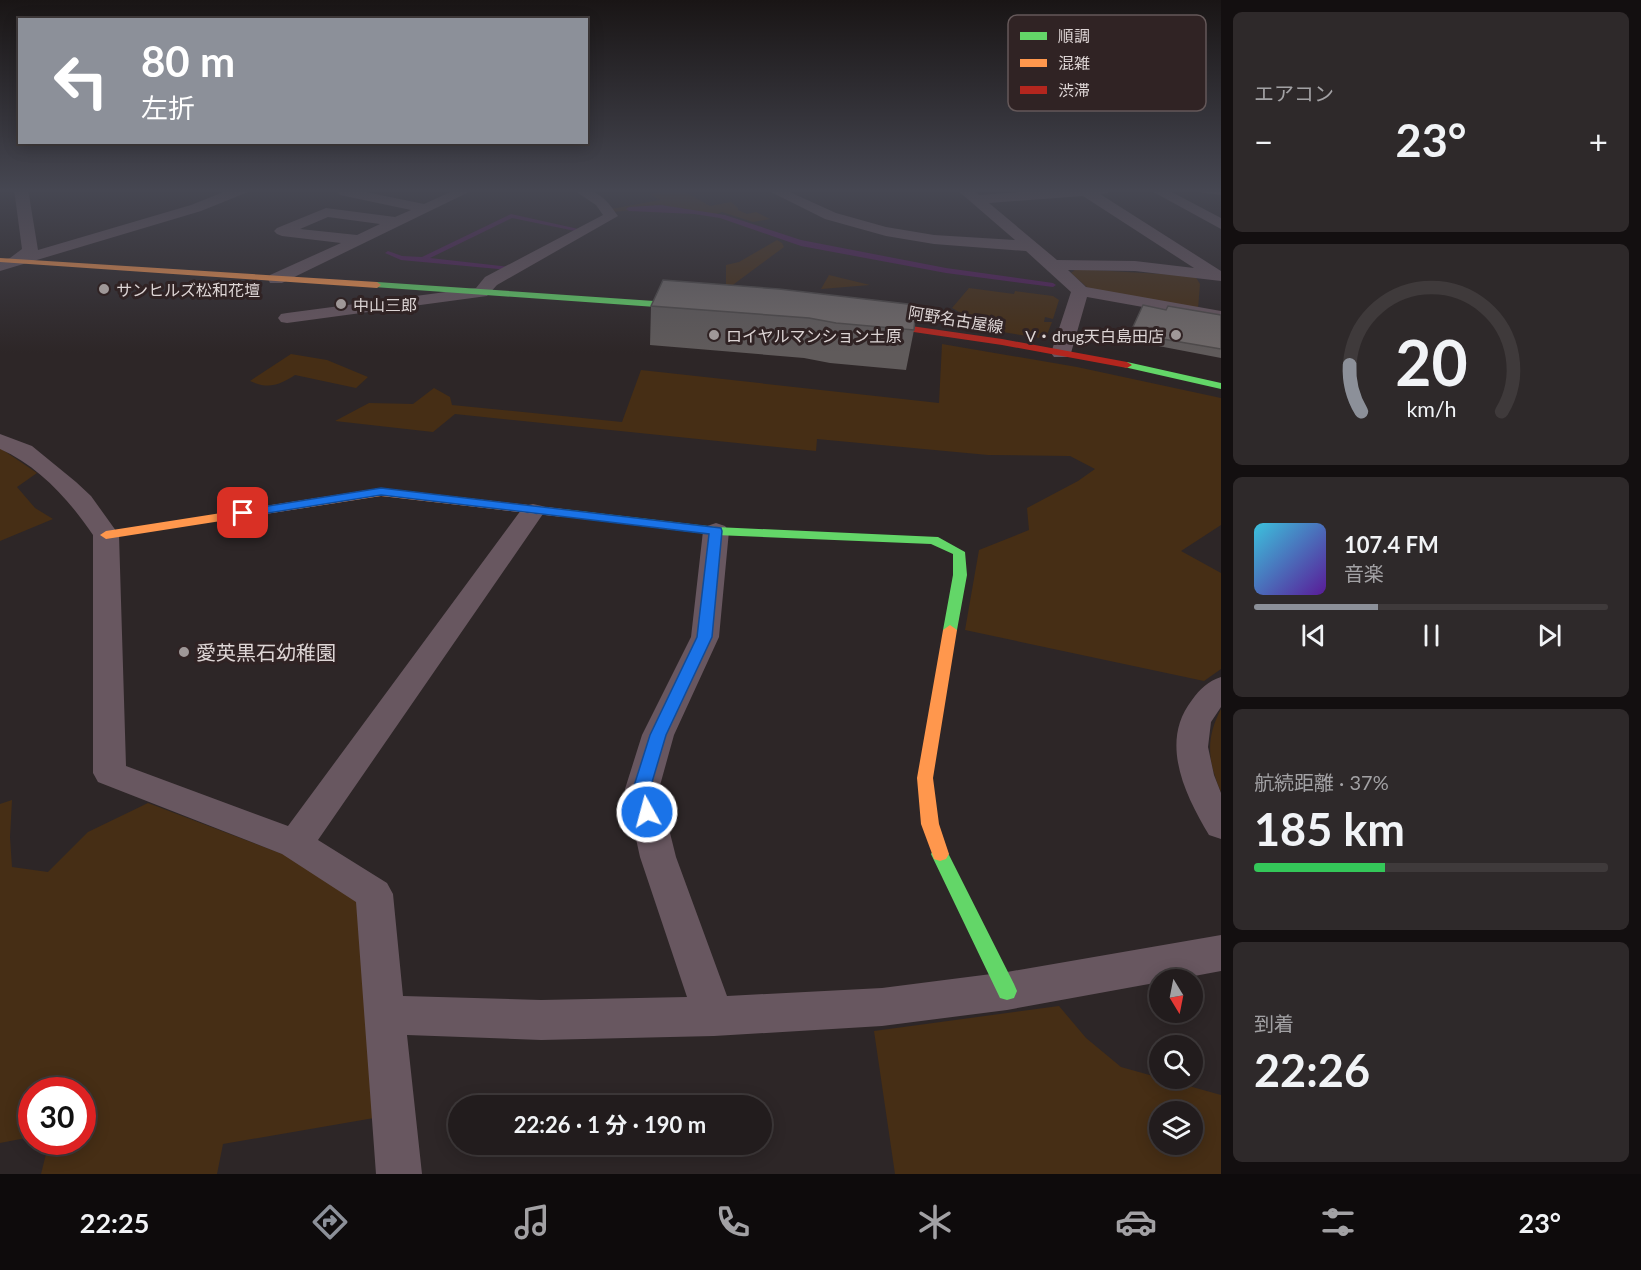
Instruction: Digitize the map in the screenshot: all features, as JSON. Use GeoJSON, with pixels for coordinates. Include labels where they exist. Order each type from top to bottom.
{"type":"FeatureCollection","features":[{"type":"Feature","properties":{"kind":"main road"},"geometry":{"type":"LineString","coordinates":[[0,260],[713,308]]}},
{"type":"Feature","properties":{"kind":"main road","name":"阿野名古屋線"},"geometry":{"type":"LineString","coordinates":[[853,321],[933,331],[1061,352],[1150,369],[1221,386]]}},
{"type":"Feature","properties":{"kind":"main road"},"geometry":{"type":"LineString","coordinates":[[106,535],[381,492],[716,531],[933,540],[959,552],[960,575],[925,778],[930,824],[944,865],[1007,991]]}},
{"type":"Feature","properties":{"kind":"street"},"geometry":{"type":"LineString","coordinates":[[16,261],[30,251],[29,244]]}},
{"type":"Feature","properties":{"kind":"street"},"geometry":{"type":"LineString","coordinates":[[0,266],[74,244]]}},
{"type":"Feature","properties":{"kind":"street"},"geometry":{"type":"LineString","coordinates":[[276,279],[350,244]]}},
{"type":"Feature","properties":{"kind":"street"},"geometry":{"type":"LineString","coordinates":[[287,318],[481,292],[491,281],[560,244]]}},
{"type":"Feature","properties":{"kind":"street"},"geometry":{"type":"LineString","coordinates":[[988,244],[1031,246]]}},
{"type":"Feature","properties":{"kind":"street"},"geometry":{"type":"LineString","coordinates":[[1028,244],[1080,291],[1221,316]]}},
{"type":"Feature","properties":{"kind":"street"},"geometry":{"type":"LineString","coordinates":[[1169,244],[1219,275]]}},
{"type":"Feature","properties":{"kind":"street"},"geometry":{"type":"LineString","coordinates":[[1053,265],[1135,266],[1219,275]]}},
{"type":"Feature","properties":{"kind":"street"},"geometry":{"type":"LineString","coordinates":[[1061,352],[1080,291]]}},
{"type":"Feature","properties":{"kind":"street"},"geometry":{"type":"LineString","coordinates":[[0,441],[24,451],[68,487],[82,501],[106,535],[110,773],[295,844],[374,894],[399,1174]]}},
{"type":"Feature","properties":{"kind":"street"},"geometry":{"type":"LineString","coordinates":[[295,844],[532,511]]}},
{"type":"Feature","properties":{"kind":"street"},"geometry":{"type":"LineString","coordinates":[[714,1016],[658,857],[642,789],[658,735],[705,637],[716,531]]}},
{"type":"Feature","properties":{"kind":"street"},"geometry":{"type":"LineString","coordinates":[[1221,688],[1205,705],[1195,722],[1191,742],[1197,773],[1208,804],[1221,825]]}},
{"type":"Feature","properties":{"kind":"street"},"geometry":{"type":"LineString","coordinates":[[384,1015],[541,1020],[714,1016],[882,1007],[1007,991],[1221,953]]}},
{"type":"Feature","properties":{"kind":"shaded area"},"geometry":{"type":"Polygon","coordinates":[[[770,244],[782,244],[784,247],[726,290],[726,265],[739,262],[770,244]]]}},
{"type":"Feature","properties":{"kind":"shaded area"},"geometry":{"type":"Polygon","coordinates":[[[1076,269],[1195,276],[1200,284],[1198,309],[1089,289],[1071,273],[1076,269]]]}},
{"type":"Feature","properties":{"kind":"shaded area"},"geometry":{"type":"Polygon","coordinates":[[[829,275],[870,285],[821,289],[829,275]]]}},
{"type":"Feature","properties":{"kind":"shaded area"},"geometry":{"type":"Polygon","coordinates":[[[969,288],[1053,296],[1059,300],[1053,319],[1045,317],[1044,322],[1052,322],[1046,337],[1040,338],[953,324],[962,321],[963,314],[952,308],[969,288]]]}},
{"type":"Feature","properties":{"kind":"shaded area"},"geometry":{"type":"Polygon","coordinates":[[[942,344],[1077,367],[1221,398],[1221,525],[1181,551],[1221,573],[1221,669],[1204,681],[965,630],[979,550],[1029,530],[1027,508],[1078,481],[1095,469],[1070,456],[988,455],[817,439],[816,451],[455,414],[433,432],[335,421],[369,403],[413,404],[434,388],[450,397],[452,405],[622,422],[641,370],[939,403],[942,344]]]}},
{"type":"Feature","properties":{"kind":"shaded area"},"geometry":{"type":"Polygon","coordinates":[[[291,354],[327,360],[368,377],[356,388],[295,375],[283,382],[268,386],[250,381],[291,354]]]}},
{"type":"Feature","properties":{"kind":"shaded area"},"geometry":{"type":"Polygon","coordinates":[[[0,448],[37,473],[17,487],[35,508],[53,519],[0,541],[0,448]]]}},
{"type":"Feature","properties":{"kind":"shaded area"},"geometry":{"type":"Polygon","coordinates":[[[1221,709],[1221,792],[1213,771],[1210,750],[1212,730],[1221,709]]]}},
{"type":"Feature","properties":{"kind":"shaded area"},"geometry":{"type":"Polygon","coordinates":[[[12,800],[10,837],[12,867],[48,872],[88,832],[148,803],[285,855],[360,903],[374,1118],[223,1144],[217,1174],[41,1174],[46,1155],[96,1155],[96,1077],[18,1077],[18,1140],[0,1143],[0,804],[12,800]]]}},
{"type":"Feature","properties":{"kind":"shaded area"},"geometry":{"type":"Polygon","coordinates":[[[1059,1006],[1086,1038],[1121,1067],[1149,1075],[1149,1089],[1200,1089],[1221,1095],[1221,1174],[895,1174],[874,1031],[1059,1006]]]}},
{"type":"Feature","properties":{"kind":"building"},"geometry":{"type":"Polygon","coordinates":[[[663,280],[779,289],[916,305],[914,330],[836,323],[809,318],[651,306],[663,280]]]}},
{"type":"Feature","properties":{"kind":"building","name":"V・drug天白島田店"},"geometry":{"type":"Polygon","coordinates":[[[1143,305],[1166,310],[1168,306],[1221,315],[1221,349],[1151,337],[1132,329],[1143,305]]]}},
{"type":"Feature","properties":{"kind":"waterway"},"geometry":{"type":"LineString","coordinates":[[388,253],[401,258],[423,259],[454,244]]}},
{"type":"Feature","properties":{"kind":"waterway"},"geometry":{"type":"LineString","coordinates":[[800,244],[946,271],[1053,285],[946,270],[809,244]]}},
{"type":"Feature","properties":{"kind":"waterway"},"geometry":{"type":"LineString","coordinates":[[424,259],[509,268]]}},
{"type":"Feature","properties":{"kind":"traffic: fast"},"geometry":{"type":"LineString","coordinates":[[377,285],[698,307]]}},
{"type":"Feature","properties":{"kind":"traffic: fast"},"geometry":{"type":"LineString","coordinates":[[1127,365],[1221,386]]}},
{"type":"Feature","properties":{"kind":"traffic: fast"},"geometry":{"type":"LineString","coordinates":[[563,513],[716,531],[933,540],[959,552],[960,575],[950,630]]}},
{"type":"Feature","properties":{"kind":"traffic: fast"},"geometry":{"type":"LineString","coordinates":[[940,854],[1007,991]]}},
{"type":"Feature","properties":{"kind":"traffic: slow"},"geometry":{"type":"LineString","coordinates":[[0,260],[377,285]]}},
{"type":"Feature","properties":{"kind":"traffic: slow"},"geometry":{"type":"LineString","coordinates":[[106,535],[381,492],[563,513]]}},
{"type":"Feature","properties":{"kind":"traffic: slow"},"geometry":{"type":"LineString","coordinates":[[940,854],[930,824],[925,778],[950,630]]}},
{"type":"Feature","properties":{"kind":"traffic: jam"},"geometry":{"type":"LineString","coordinates":[[869,323],[1002,342],[1127,365]]}},
{"type":"Feature","properties":{"kind":"place","name":"サンヒルズ松和花壇"},"geometry":{"type":"Point","coordinates":[104,289]}},
{"type":"Feature","properties":{"kind":"place","name":"中山三郎"},"geometry":{"type":"Point","coordinates":[341,304]}},
{"type":"Feature","properties":{"kind":"place","name":"ロイヤルマンション土原"},"geometry":{"type":"Point","coordinates":[714,335]}},
{"type":"Feature","properties":{"kind":"place","name":"V・drug天白島田店"},"geometry":{"type":"Point","coordinates":[1176,335]}},
{"type":"Feature","properties":{"kind":"place","name":"愛英黒石幼稚園"},"geometry":{"type":"Point","coordinates":[184,652]}},
{"type":"Feature","properties":{"kind":"route"},"geometry":{"type":"LineString","coordinates":[[243,513],[381,492],[716,531],[705,637],[658,735],[642,789],[647,812]]}}]}
